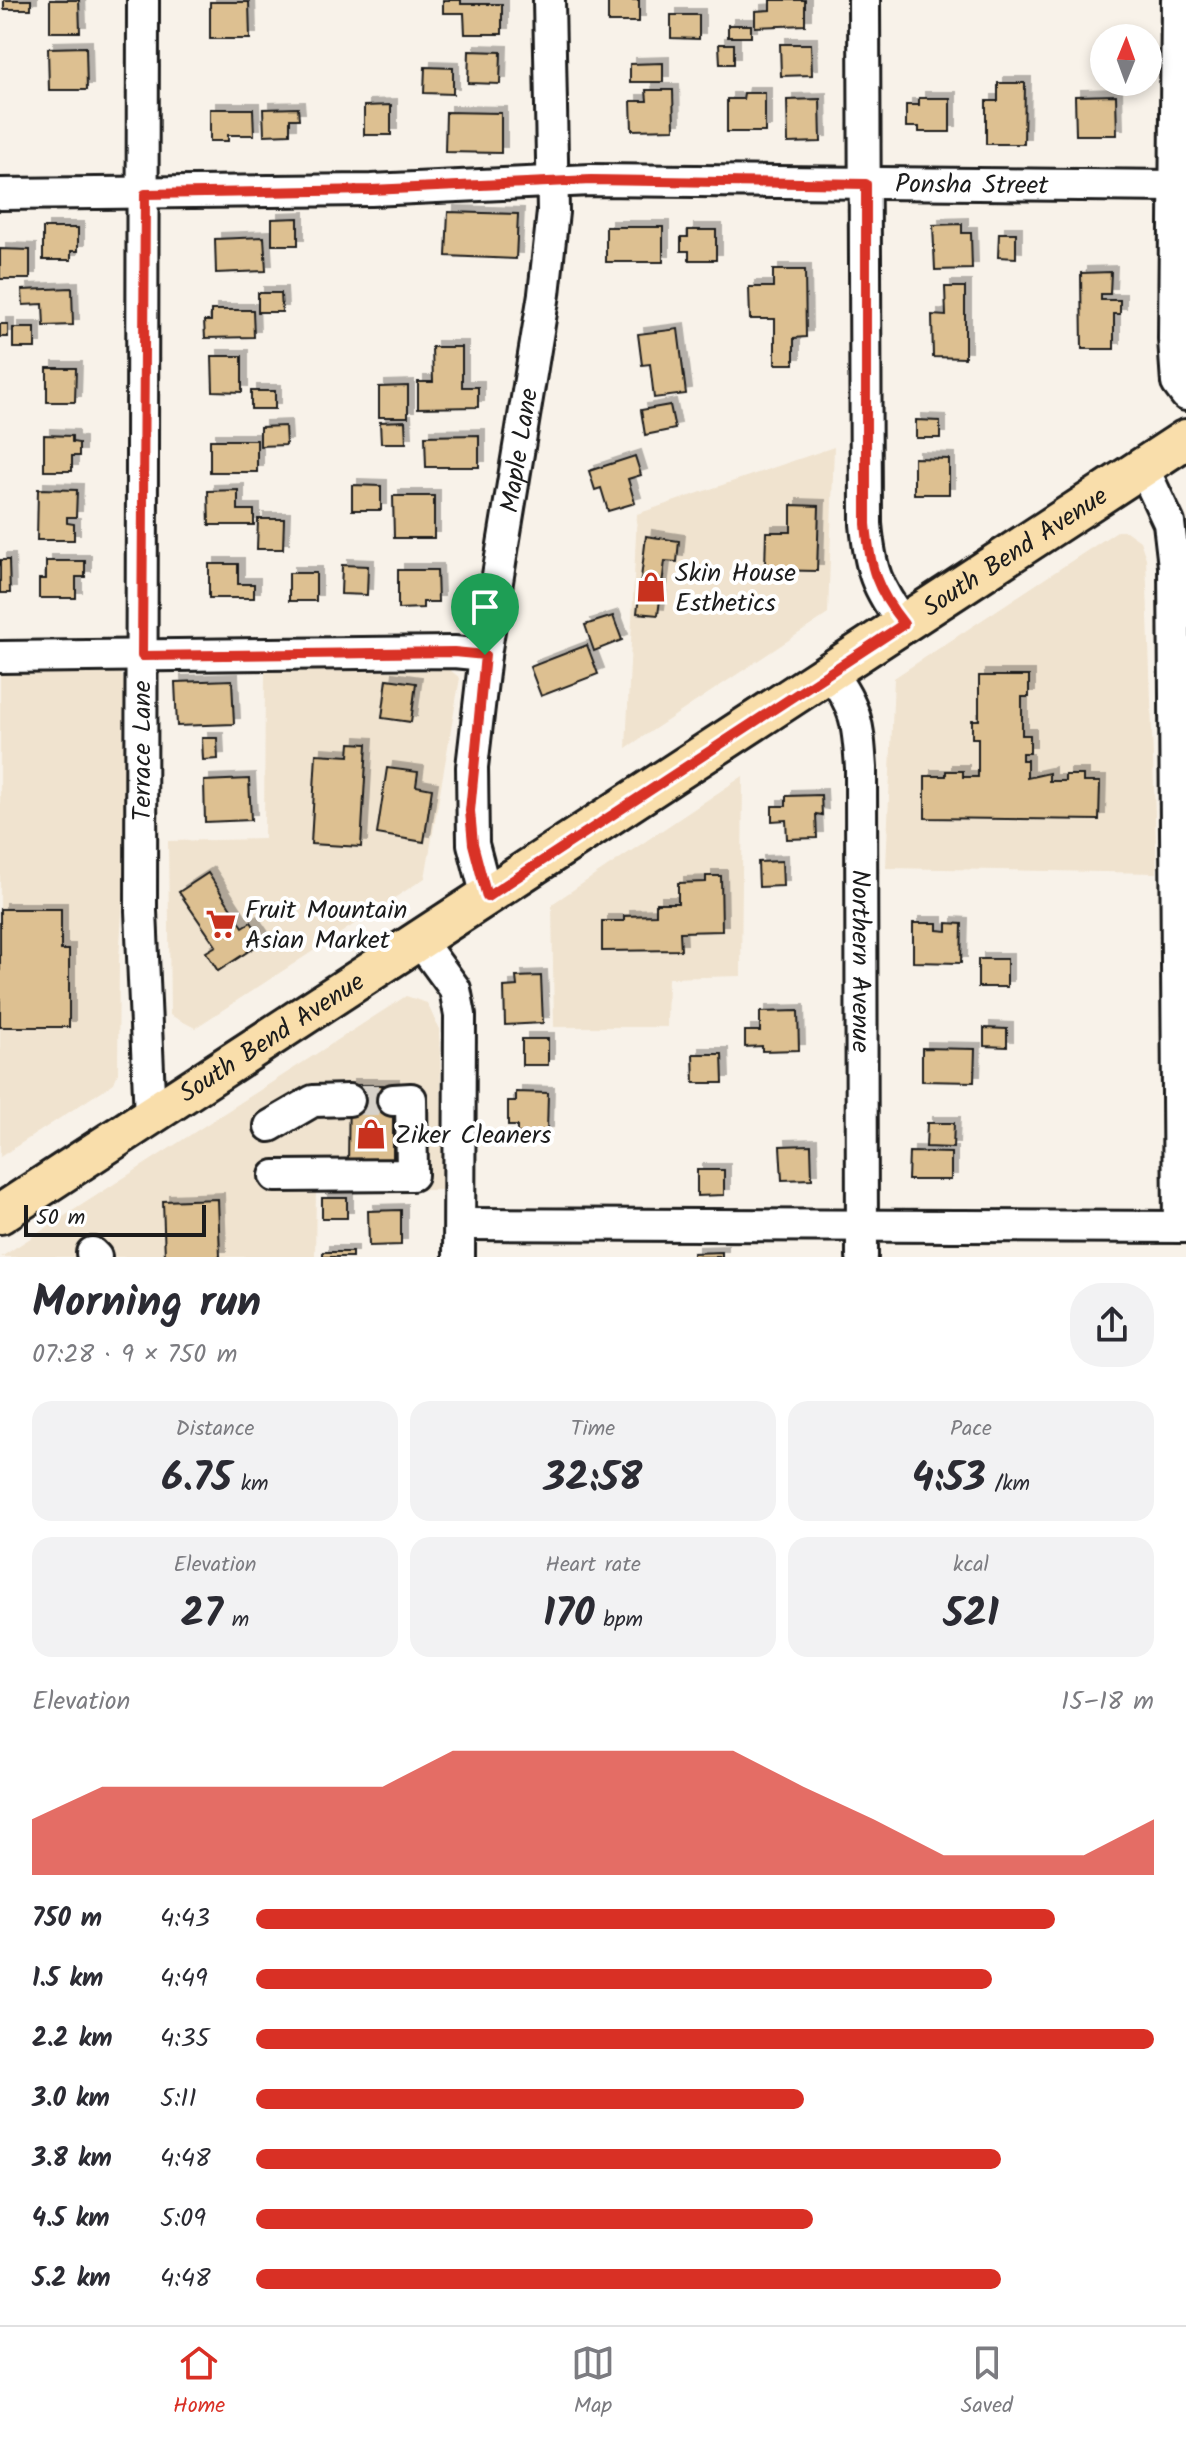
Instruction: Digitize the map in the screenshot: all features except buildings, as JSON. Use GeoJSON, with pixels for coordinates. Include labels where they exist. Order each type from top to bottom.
{"type":"FeatureCollection","features":[{"type":"Feature","properties":{"kind":"main road","name":"South Bend Avenue"},"geometry":{"type":"LineString","coordinates":[[0,1214],[1186,439]]}},
{"type":"Feature","properties":{"kind":"street","name":"Terrace Lane"},"geometry":{"type":"LineString","coordinates":[[143,0],[145,194],[141,911],[150,1117]]}},
{"type":"Feature","properties":{"kind":"street","name":"Maple Lane"},"geometry":{"type":"LineString","coordinates":[[487,897],[473,844],[470,811],[485,655],[544,294],[553,212],[550,184],[549,0]]}},
{"type":"Feature","properties":{"kind":"street"},"geometry":{"type":"LineString","coordinates":[[864,0],[867,538],[870,567],[883,597],[904,624]]}},
{"type":"Feature","properties":{"kind":"street"},"geometry":{"type":"LineString","coordinates":[[1177,0],[1174,339],[1177,383],[1186,395]]}},
{"type":"Feature","properties":{"kind":"street","name":"Ponsha Street"},"geometry":{"type":"LineString","coordinates":[[0,194],[145,194],[550,184],[591,180],[1176,186]]}},
{"type":"Feature","properties":{"kind":"street"},"geometry":{"type":"LineString","coordinates":[[460,1224],[1182,1227],[1181,680],[1169,523],[1143,467]]}},
{"type":"Feature","properties":{"kind":"street"},"geometry":{"type":"LineString","coordinates":[[0,657],[454,652],[485,655]]}},
{"type":"Feature","properties":{"kind":"street","name":"Northern Avenue"},"geometry":{"type":"LineString","coordinates":[[830,672],[850,698],[858,726],[861,768],[862,1257]]}},
{"type":"Feature","properties":{"kind":"street"},"geometry":{"type":"LineString","coordinates":[[420,941],[455,989],[460,1015],[459,1257]]}},
{"type":"Feature","properties":{"kind":"street"},"geometry":{"type":"LineString","coordinates":[[275,1176],[412,1175],[411,1099],[393,1100]]}},
{"type":"Feature","properties":{"kind":"street"},"geometry":{"type":"LineString","coordinates":[[270,1126],[313,1101],[349,1100]]}},
{"type":"Feature","properties":{"kind":"shaded area"},"geometry":{"type":"Polygon","coordinates":[[[834,447],[828,614],[626,748],[637,514],[834,447]]]}},
{"type":"Feature","properties":{"kind":"shaded area"},"geometry":{"type":"Polygon","coordinates":[[[1117,531],[1126,531],[1140,541],[1146,558],[1157,873],[886,868],[894,678],[1117,531]]]}},
{"type":"Feature","properties":{"kind":"shaded area"},"geometry":{"type":"Polygon","coordinates":[[[0,663],[106,664],[121,671],[129,705],[126,757],[130,794],[119,960],[118,1073],[114,1083],[0,1157],[0,663]]]}},
{"type":"Feature","properties":{"kind":"shaded area"},"geometry":{"type":"Polygon","coordinates":[[[450,670],[460,678],[425,878],[195,1028],[170,1015],[168,841],[264,839],[265,672],[450,670]]]}},
{"type":"Feature","properties":{"kind":"shaded area"},"geometry":{"type":"Polygon","coordinates":[[[743,776],[741,976],[668,978],[667,1027],[554,1027],[552,904],[743,776]]]}},
{"type":"Feature","properties":{"kind":"shaded area"},"geometry":{"type":"Polygon","coordinates":[[[406,996],[427,1003],[439,1029],[445,1190],[316,1190],[315,1257],[1,1257],[406,996]]]}},
{"type":"Feature","properties":{"kind":"tunnel"},"geometry":{"type":"LineString","coordinates":[[349,1100],[393,1100]]}},
{"type":"Feature","properties":{"kind":"place","name":"Skin House Esthetics"},"geometry":{"type":"Point","coordinates":[651,587]}},
{"type":"Feature","properties":{"kind":"place","name":"Fruit Mountain Asian Market"},"geometry":{"type":"Point","coordinates":[221,924]}},
{"type":"Feature","properties":{"kind":"place","name":"Ziker Cleaners"},"geometry":{"type":"Point","coordinates":[371,1134]}},
{"type":"Feature","properties":{"kind":"route"},"geometry":{"type":"LineString","coordinates":[[591,180],[866,184],[866,524],[870,567],[883,597],[904,624],[487,897],[473,844],[470,811],[485,655],[454,652],[142,656],[145,194],[371,190],[591,180]]}}]}
